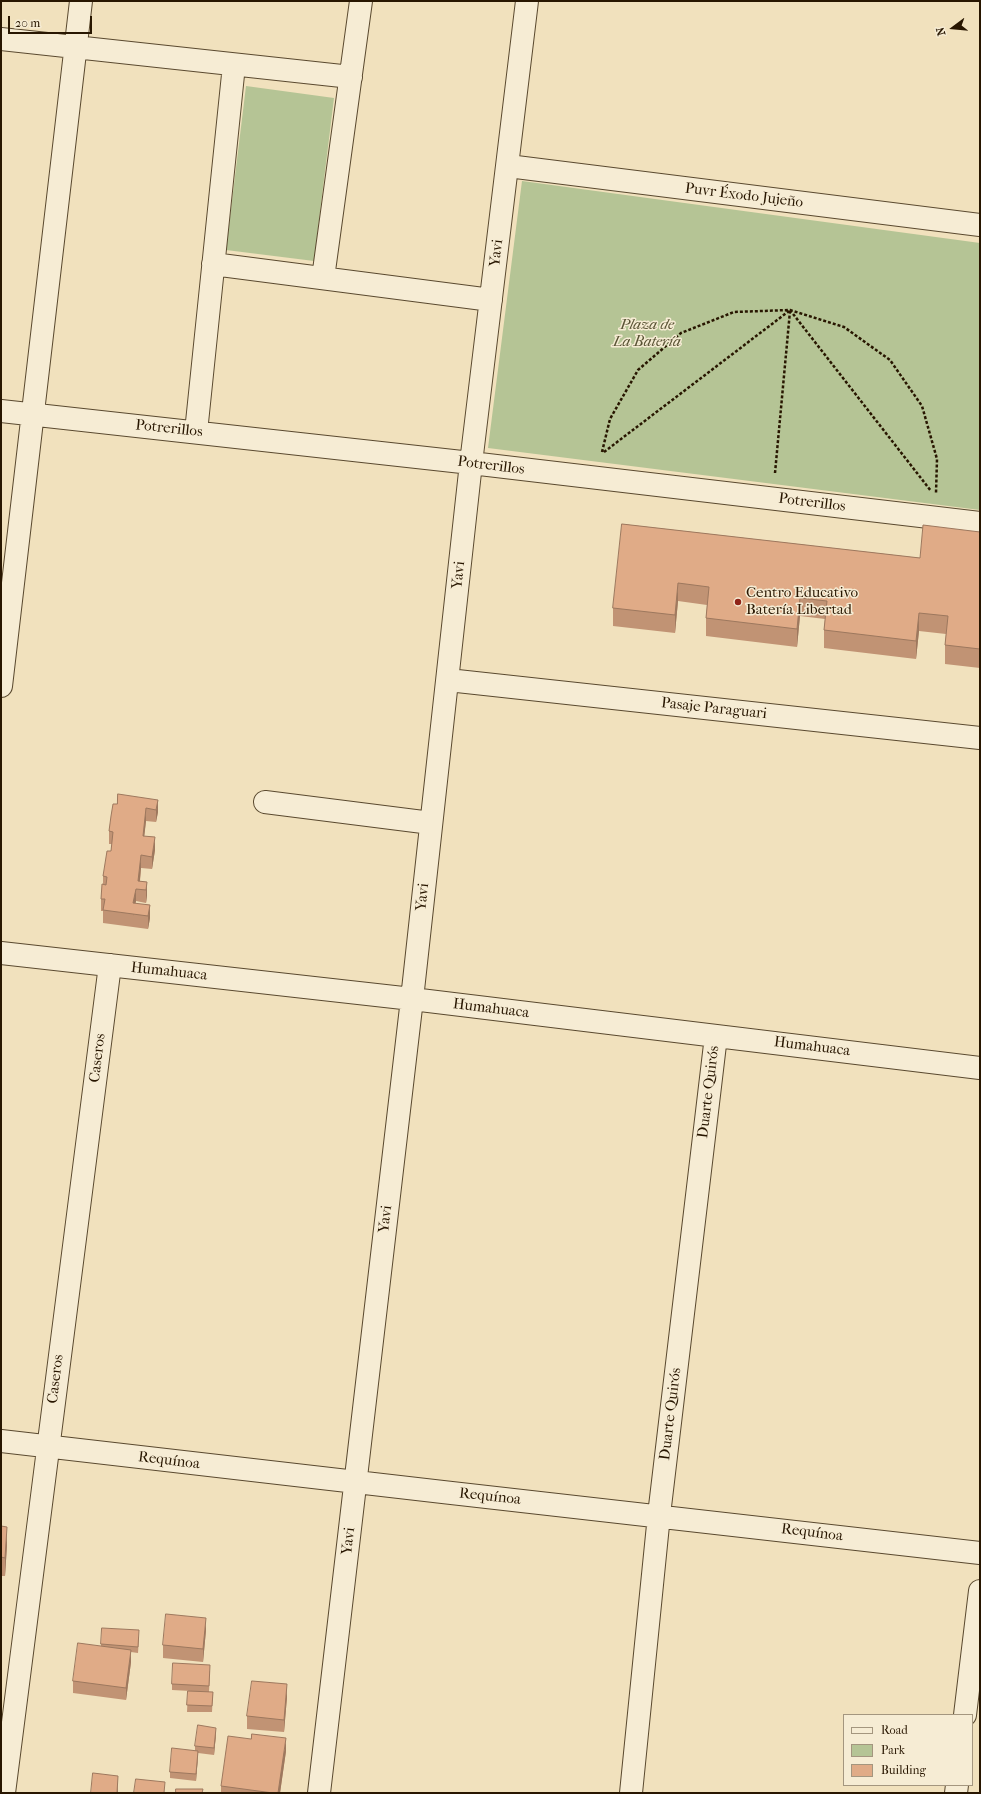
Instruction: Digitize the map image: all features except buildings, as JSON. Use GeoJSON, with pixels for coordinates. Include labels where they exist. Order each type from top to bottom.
{"type":"FeatureCollection","features":[{"type":"Feature","properties":{"kind":"street"},"geometry":{"type":"LineString","coordinates":[[1,686],[81,1]]}},
{"type":"Feature","properties":{"kind":"street"},"geometry":{"type":"LineString","coordinates":[[323,278],[361,1]]}},
{"type":"Feature","properties":{"kind":"street","name":"Yavi"},"geometry":{"type":"LineString","coordinates":[[319,1793],[412,999],[472,463],[527,1]]}},
{"type":"Feature","properties":{"kind":"street"},"geometry":{"type":"LineString","coordinates":[[1,40],[351,77]]}},
{"type":"Feature","properties":{"kind":"street"},"geometry":{"type":"LineString","coordinates":[[196,432],[234,65]]}},
{"type":"Feature","properties":{"kind":"street","name":"Puvr Éxodo Jujeño"},"geometry":{"type":"LineString","coordinates":[[508,166],[980,225]]}},
{"type":"Feature","properties":{"kind":"street"},"geometry":{"type":"LineString","coordinates":[[213,264],[492,300]]}},
{"type":"Feature","properties":{"kind":"street","name":"Potrerillos"},"geometry":{"type":"LineString","coordinates":[[1,411],[472,463],[980,523]]}},
{"type":"Feature","properties":{"kind":"street","name":"Pasaje Paraguari"},"geometry":{"type":"LineString","coordinates":[[448,680],[980,738]]}},
{"type":"Feature","properties":{"kind":"street"},"geometry":{"type":"LineString","coordinates":[[265,802],[431,823]]}},
{"type":"Feature","properties":{"kind":"street","name":"Humahuaca"},"geometry":{"type":"LineString","coordinates":[[1,953],[412,999],[980,1068]]}},
{"type":"Feature","properties":{"kind":"street","name":"Caseros"},"geometry":{"type":"LineString","coordinates":[[4,1793],[47,1446],[110,965]]}},
{"type":"Feature","properties":{"kind":"street","name":"Duarte Quirós"},"geometry":{"type":"LineString","coordinates":[[631,1793],[659,1515],[716,1036]]}},
{"type":"Feature","properties":{"kind":"street","name":"Requínoa"},"geometry":{"type":"LineString","coordinates":[[1,1441],[355,1483],[659,1515],[980,1553]]}},
{"type":"Feature","properties":{"kind":"street"},"geometry":{"type":"LineString","coordinates":[[965,1714],[980,1591]]}},
{"type":"Feature","properties":{"kind":"path"},"geometry":{"type":"LineString","coordinates":[[790,310],[602,453],[610,419],[638,370],[681,333],[734,312],[790,310],[844,327],[890,360],[922,406],[937,459],[936,497],[829,360],[790,310]]}},
{"type":"Feature","properties":{"kind":"path"},"geometry":{"type":"LineString","coordinates":[[774,476],[790,310]]}},
{"type":"Feature","properties":{"kind":"green space"},"geometry":{"type":"Polygon","coordinates":[[[246,86],[334,98],[314,261],[226,250],[246,86]]]}},
{"type":"Feature","properties":{"kind":"green space","name":"Plaza de La Batería"},"geometry":{"type":"Polygon","coordinates":[[[522,181],[980,243],[980,510],[488,448],[522,181]]]}},
{"type":"Feature","properties":{"kind":"place","name":"Centro Educativo Batería Libertad"},"geometry":{"type":"Point","coordinates":[738,602]}}]}
